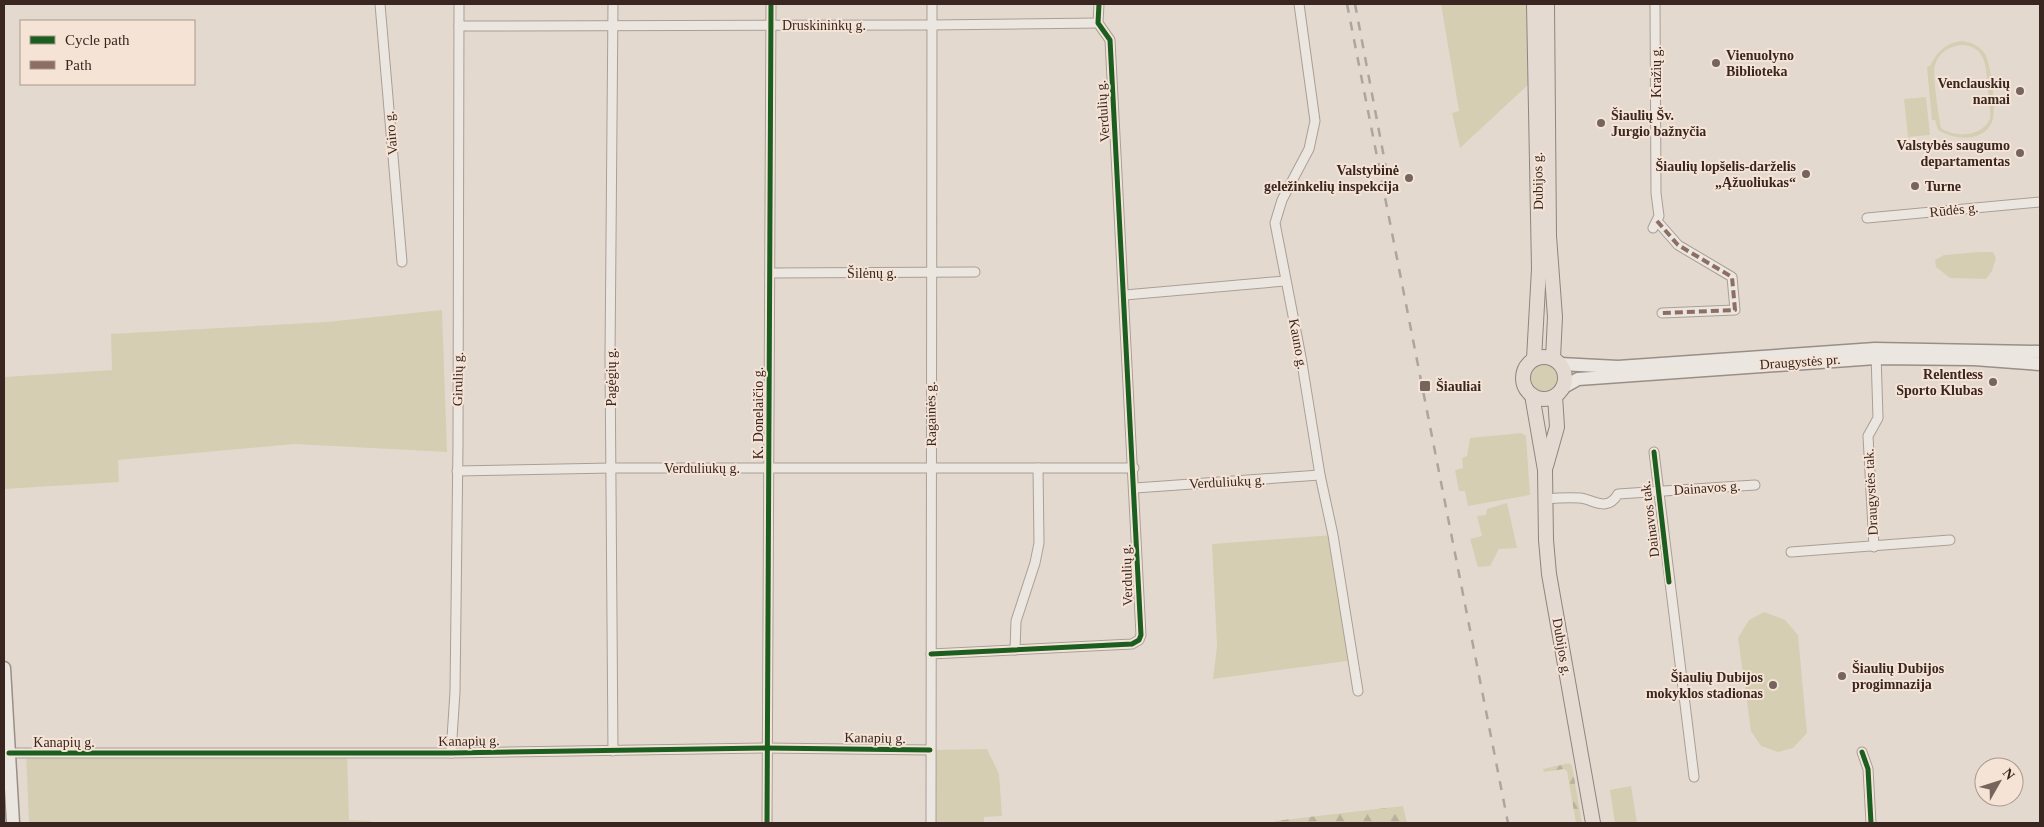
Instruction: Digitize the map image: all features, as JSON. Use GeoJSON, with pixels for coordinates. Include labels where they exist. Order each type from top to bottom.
{"type":"FeatureCollection","features":[{"type":"Feature","properties":{"kind":"main road","name":"Dubijos g."},"geometry":{"type":"LineString","coordinates":[[1534,4],[1539,269],[1538,318],[1534,359]]}},
{"type":"Feature","properties":{"kind":"main road","name":"Dubijos g."},"geometry":{"type":"LineString","coordinates":[[1547,4],[1549,236],[1557,361]]}},
{"type":"Feature","properties":{"kind":"main road","name":"Draugystės pr."},"geometry":{"type":"LineString","coordinates":[[1557,361],[1618,366],[1876,354],[2040,352]]}},
{"type":"Feature","properties":{"kind":"main road","name":"Draugystės pr."},"geometry":{"type":"LineString","coordinates":[[1559,392],[1578,379],[1876,354],[2040,364]]}},
{"type":"Feature","properties":{"kind":"main road"},"geometry":{"type":"LineString","coordinates":[[1544,356],[1557,361],[1565,376],[1559,392],[1546,399],[1532,395],[1525,388],[1522,374],[1526,365],[1534,359],[1544,356]]}},
{"type":"Feature","properties":{"kind":"main road","name":"Dubijos g."},"geometry":{"type":"LineString","coordinates":[[1545,470],[1557,427],[1559,392]]}},
{"type":"Feature","properties":{"kind":"main road","name":"Dubijos g."},"geometry":{"type":"LineString","coordinates":[[1532,395],[1545,470],[1546,540],[1552,594],[1593,823]]}},
{"type":"Feature","properties":{"kind":"main road"},"geometry":{"type":"LineString","coordinates":[[4,668],[13,823]]}},
{"type":"Feature","properties":{"kind":"street","name":"Vairo g."},"geometry":{"type":"LineString","coordinates":[[380,4],[402,262]]}},
{"type":"Feature","properties":{"kind":"street","name":"Girulių g."},"geometry":{"type":"LineString","coordinates":[[451,753],[455,692],[459,4]]}},
{"type":"Feature","properties":{"kind":"street","name":"Pagėgių g."},"geometry":{"type":"LineString","coordinates":[[613,4],[610,350],[613,751]]}},
{"type":"Feature","properties":{"kind":"street","name":"K. Donelaičio g."},"geometry":{"type":"LineString","coordinates":[[767,823],[771,4]]}},
{"type":"Feature","properties":{"kind":"street","name":"Ragainės g."},"geometry":{"type":"LineString","coordinates":[[930,823],[932,4]]}},
{"type":"Feature","properties":{"kind":"street"},"geometry":{"type":"LineString","coordinates":[[1098,23],[1099,4]]}},
{"type":"Feature","properties":{"kind":"street","name":"Kauno g."},"geometry":{"type":"LineString","coordinates":[[1299,4],[1315,120],[1308,149],[1282,200],[1275,223],[1301,357],[1320,475],[1333,535],[1358,691]]}},
{"type":"Feature","properties":{"kind":"street","name":"Kražių g."},"geometry":{"type":"LineString","coordinates":[[1655,4],[1656,193],[1659,216],[1655,224],[1678,245],[1732,276],[1735,304],[1735,310],[1662,313]]}},
{"type":"Feature","properties":{"kind":"street","name":"Druskininkų g."},"geometry":{"type":"LineString","coordinates":[[459,26],[1098,23]]}},
{"type":"Feature","properties":{"kind":"street","name":"Verdulių g."},"geometry":{"type":"LineString","coordinates":[[931,654],[1132,644],[1139,640],[1141,635],[1134,468],[1110,40],[1098,23]]}},
{"type":"Feature","properties":{"kind":"street","name":"Rūdės g."},"geometry":{"type":"LineString","coordinates":[[1867,218],[2040,202]]}},
{"type":"Feature","properties":{"kind":"street","name":"Šilėnų g."},"geometry":{"type":"LineString","coordinates":[[770,273],[975,272]]}},
{"type":"Feature","properties":{"kind":"street"},"geometry":{"type":"LineString","coordinates":[[1125,296],[1285,281]]}},
{"type":"Feature","properties":{"kind":"street","name":"Draugystės tak."},"geometry":{"type":"LineString","coordinates":[[1874,547],[1868,436],[1878,418],[1876,354]]}},
{"type":"Feature","properties":{"kind":"street","name":"Dainavos tak."},"geometry":{"type":"LineString","coordinates":[[1654,452],[1694,777]]}},
{"type":"Feature","properties":{"kind":"street","name":"Verduliukų g."},"geometry":{"type":"LineString","coordinates":[[457,471],[612,468],[1134,468]]}},
{"type":"Feature","properties":{"kind":"street"},"geometry":{"type":"LineString","coordinates":[[1015,650],[1016,621],[1038,548],[1038,468]]}},
{"type":"Feature","properties":{"kind":"street","name":"Verduliukų g."},"geometry":{"type":"LineString","coordinates":[[1135,488],[1320,475]]}},
{"type":"Feature","properties":{"kind":"street","name":"Dainavos g."},"geometry":{"type":"LineString","coordinates":[[1544,499],[1582,498],[1598,504],[1610,502],[1618,494],[1755,485]]}},
{"type":"Feature","properties":{"kind":"street","name":"Draugystės tak."},"geometry":{"type":"LineString","coordinates":[[1791,552],[1950,540]]}},
{"type":"Feature","properties":{"kind":"street","name":"Kanapių g."},"geometry":{"type":"LineString","coordinates":[[9,754],[451,753],[766,748],[930,750]]}},
{"type":"Feature","properties":{"kind":"street"},"geometry":{"type":"LineString","coordinates":[[1862,752],[1868,769],[1871,823]]}},
{"type":"Feature","properties":{"kind":"green space"},"geometry":{"type":"Polygon","coordinates":[[[1441,4],[1528,4],[1530,83],[1460,148],[1452,113],[1459,111],[1441,4]]]}},
{"type":"Feature","properties":{"kind":"green space"},"geometry":{"type":"Polygon","coordinates":[[[1962,41],[1978,46],[1983,51],[1987,59],[1993,88],[1994,108],[1992,122],[1982,134],[1968,138],[1952,136],[1938,130],[1935,120],[1932,120],[1927,67],[1930,66],[1942,49],[1962,41]],[[1962,45],[1949,48],[1939,57],[1934,70],[1941,128],[1961,134],[1968,134],[1981,129],[1990,119],[1986,68],[1981,55],[1970,46],[1962,45]]]}},
{"type":"Feature","properties":{"kind":"green space"},"geometry":{"type":"Polygon","coordinates":[[[1926,97],[1930,135],[1908,137],[1904,99],[1926,97]]]}},
{"type":"Feature","properties":{"kind":"green space"},"geometry":{"type":"Polygon","coordinates":[[[1993,252],[1996,258],[1992,271],[1986,279],[1950,278],[1936,267],[1935,260],[1944,255],[1993,252]]]}},
{"type":"Feature","properties":{"kind":"green space"},"geometry":{"type":"Polygon","coordinates":[[[442,310],[447,452],[295,444],[118,460],[119,482],[4,489],[4,377],[112,370],[111,334],[326,322],[442,310]]]}},
{"type":"Feature","properties":{"kind":"green space"},"geometry":{"type":"Polygon","coordinates":[[[1544,365],[1553,369],[1557,378],[1553,387],[1544,391],[1535,387],[1531,378],[1535,369],[1544,365]]]}},
{"type":"Feature","properties":{"kind":"green space"},"geometry":{"type":"Polygon","coordinates":[[[1521,433],[1526,436],[1530,495],[1468,506],[1465,491],[1459,491],[1455,470],[1463,468],[1462,458],[1467,456],[1470,438],[1521,433]]]}},
{"type":"Feature","properties":{"kind":"green space"},"geometry":{"type":"Polygon","coordinates":[[[1507,503],[1517,548],[1499,549],[1490,566],[1478,567],[1470,539],[1482,536],[1477,516],[1486,515],[1487,509],[1507,503]]]}},
{"type":"Feature","properties":{"kind":"green space"},"geometry":{"type":"Polygon","coordinates":[[[1333,535],[1355,660],[1213,679],[1217,646],[1212,544],[1333,535]]]}},
{"type":"Feature","properties":{"kind":"green space","name":"Šiaulių Dubijos mokyklos stadionas"},"geometry":{"type":"Polygon","coordinates":[[[1764,612],[1785,620],[1798,635],[1807,733],[1793,748],[1778,752],[1761,746],[1751,731],[1738,638],[1749,620],[1764,612]]]}},
{"type":"Feature","properties":{"kind":"green space"},"geometry":{"type":"Polygon","coordinates":[[[987,749],[999,774],[1002,816],[984,817],[984,823],[931,823],[930,750],[987,749]]]}},
{"type":"Feature","properties":{"kind":"green space"},"geometry":{"type":"Polygon","coordinates":[[[26,753],[347,753],[349,820],[371,821],[371,823],[29,823],[26,753]]]}},
{"type":"Feature","properties":{"kind":"green space"},"geometry":{"type":"Polygon","coordinates":[[[1569,763],[1572,766],[1582,823],[1576,823],[1567,771],[1564,769],[1544,772],[1543,769],[1569,763]]]}},
{"type":"Feature","properties":{"kind":"green space"},"geometry":{"type":"Polygon","coordinates":[[[1631,786],[1637,823],[1615,823],[1610,790],[1631,786]]]}},
{"type":"Feature","properties":{"kind":"green space"},"geometry":{"type":"Polygon","coordinates":[[[1403,806],[1407,823],[1275,823],[1275,821],[1403,806]]]}},
{"type":"Feature","properties":{"kind":"railway"},"geometry":{"type":"LineString","coordinates":[[1347,4],[1508,823]]}},
{"type":"Feature","properties":{"kind":"railway"},"geometry":{"type":"LineString","coordinates":[[1355,4],[1386,168]]}},
{"type":"Feature","properties":{"kind":"marked path"},"geometry":{"type":"LineString","coordinates":[[1657,221],[1678,245],[1732,277],[1735,310],[1662,313]]}},
{"type":"Feature","properties":{"kind":"cycle path"},"geometry":{"type":"LineString","coordinates":[[767,823],[771,4]]}},
{"type":"Feature","properties":{"kind":"cycle path"},"geometry":{"type":"LineString","coordinates":[[931,654],[1132,644],[1139,640],[1141,635],[1110,40],[1098,23],[1099,4]]}},
{"type":"Feature","properties":{"kind":"cycle path"},"geometry":{"type":"LineString","coordinates":[[1654,452],[1669,582]]}},
{"type":"Feature","properties":{"kind":"cycle path"},"geometry":{"type":"LineString","coordinates":[[9,753],[451,753],[766,748],[930,750]]}},
{"type":"Feature","properties":{"kind":"cycle path"},"geometry":{"type":"LineString","coordinates":[[1862,752],[1868,769],[1871,823]]}},
{"type":"Feature","properties":{"kind":"place","name":"Vienuolyno Biblioteka"},"geometry":{"type":"Point","coordinates":[1716,63]}},
{"type":"Feature","properties":{"kind":"place","name":"Venclauskių namai"},"geometry":{"type":"Point","coordinates":[2020,91]}},
{"type":"Feature","properties":{"kind":"place","name":"Šiaulių Šv. Jurgio bažnyčia"},"geometry":{"type":"Point","coordinates":[1601,123]}},
{"type":"Feature","properties":{"kind":"place","name":"Valstybės saugumo departamentas"},"geometry":{"type":"Point","coordinates":[2020,153]}},
{"type":"Feature","properties":{"kind":"place","name":"Šiaulių lopšelis-darželis „Ąžuoliukas“"},"geometry":{"type":"Point","coordinates":[1806,174]}},
{"type":"Feature","properties":{"kind":"place","name":"Valstybinė geležinkelių inspekcija"},"geometry":{"type":"Point","coordinates":[1409,178]}},
{"type":"Feature","properties":{"kind":"place","name":"Turne"},"geometry":{"type":"Point","coordinates":[1915,186]}},
{"type":"Feature","properties":{"kind":"place","name":"Relentless Sporto Klubas"},"geometry":{"type":"Point","coordinates":[1993,382]}},
{"type":"Feature","properties":{"kind":"place","name":"Šiauliai"},"geometry":{"type":"Point","coordinates":[1425,386]}},
{"type":"Feature","properties":{"kind":"place","name":"Šiaulių Dubijos progimnazija"},"geometry":{"type":"Point","coordinates":[1842,676]}},
{"type":"Feature","properties":{"kind":"place","name":"Šiaulių Dubijos mokyklos stadionas"},"geometry":{"type":"Point","coordinates":[1773,685]}}]}
